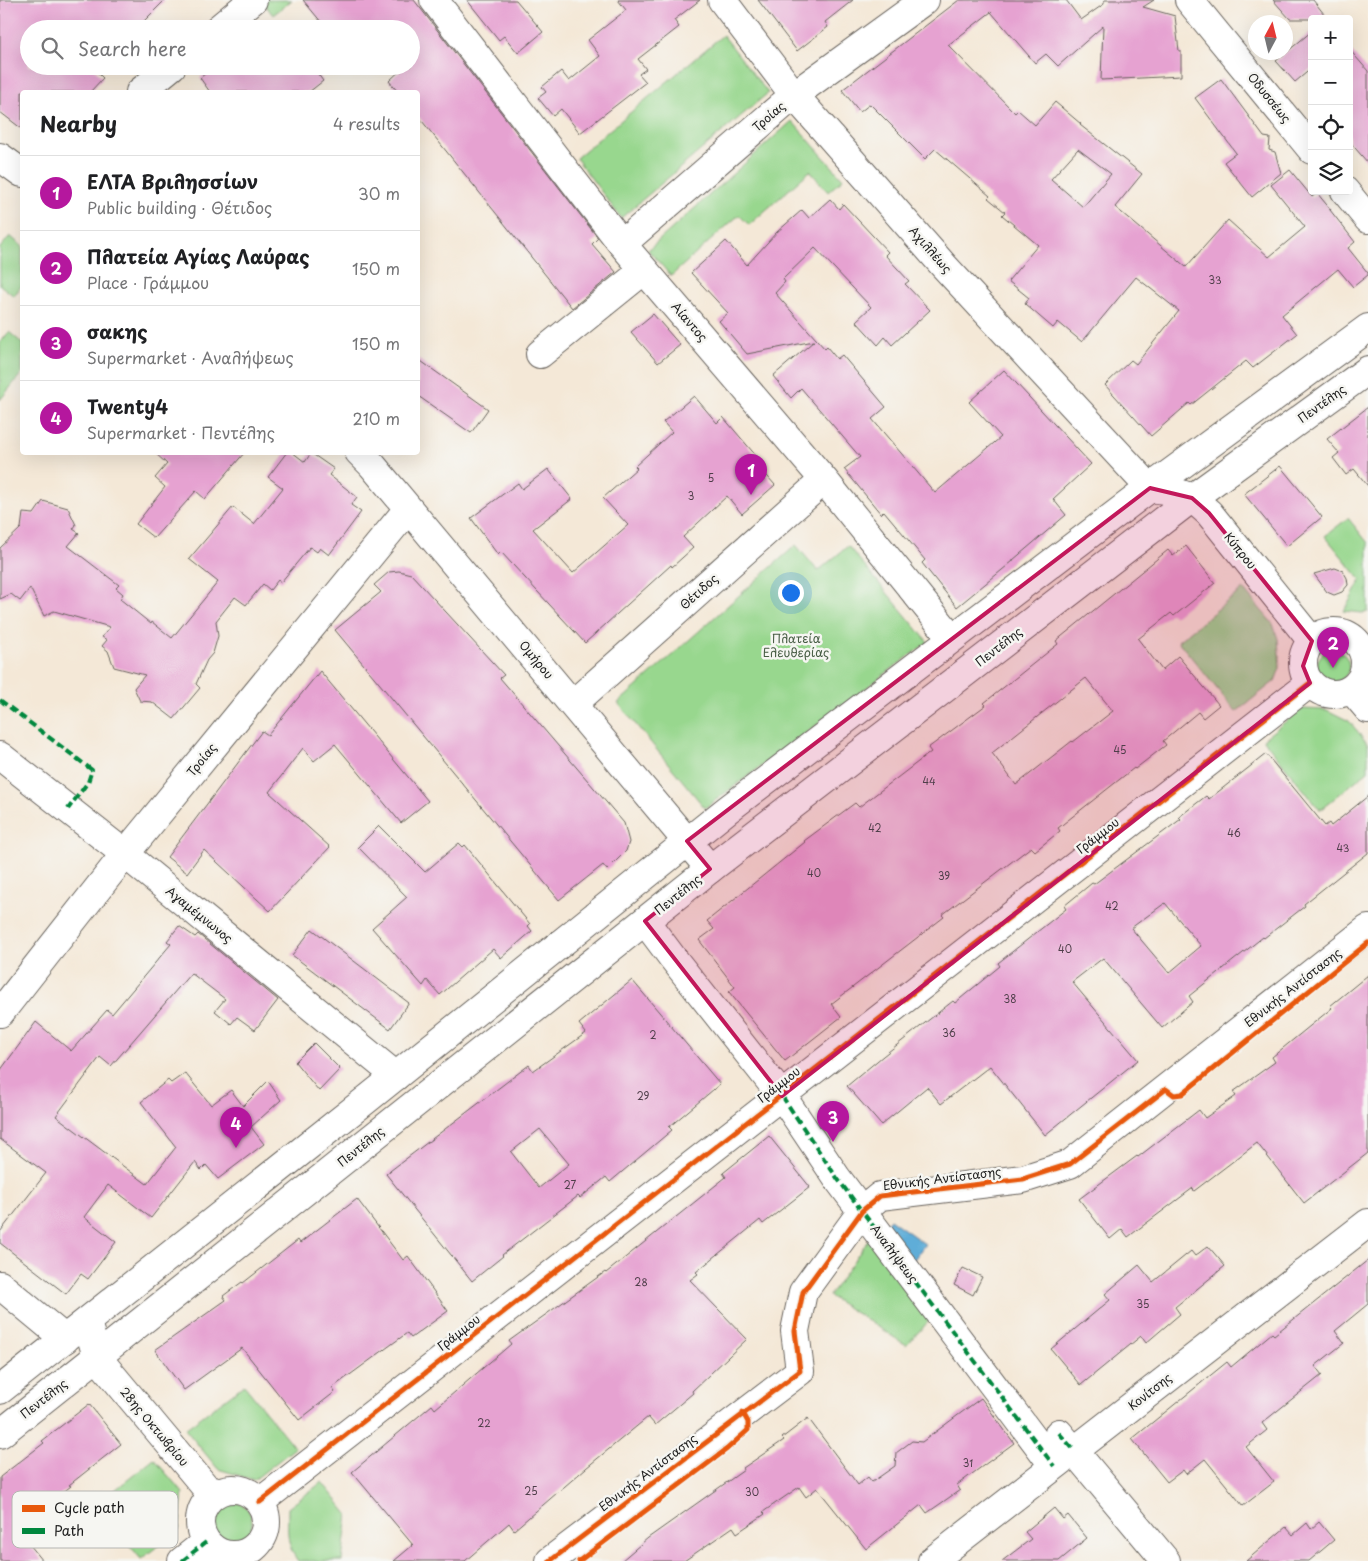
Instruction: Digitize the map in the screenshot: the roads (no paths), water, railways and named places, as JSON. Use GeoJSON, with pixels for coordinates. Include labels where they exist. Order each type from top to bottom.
{"type":"FeatureCollection","features":[{"type":"Feature","properties":{"kind":"street"},"geometry":{"type":"LineString","coordinates":[[229,20],[253,0]]}},
{"type":"Feature","properties":{"kind":"street","name":"Αίαντος"},"geometry":{"type":"LineString","coordinates":[[434,0],[622,244],[824,480],[952,638]]}},
{"type":"Feature","properties":{"kind":"street","name":"Αχιλλέως"},"geometry":{"type":"LineString","coordinates":[[722,0],[794,95],[944,266],[1150,488]]}},
{"type":"Feature","properties":{"kind":"street","name":"Τροίας"},"geometry":{"type":"LineString","coordinates":[[622,244],[794,95],[925,0]]}},
{"type":"Feature","properties":{"kind":"street","name":"Οδυσσέως"},"geometry":{"type":"LineString","coordinates":[[1189,0],[1308,145]]}},
{"type":"Feature","properties":{"kind":"street"},"geometry":{"type":"LineString","coordinates":[[142,90],[161,75]]}},
{"type":"Feature","properties":{"kind":"street"},"geometry":{"type":"LineString","coordinates":[[0,157],[20,172]]}},
{"type":"Feature","properties":{"kind":"street"},"geometry":{"type":"LineString","coordinates":[[1348,195],[1368,220]]}},
{"type":"Feature","properties":{"kind":"street"},"geometry":{"type":"LineString","coordinates":[[540,354],[644,270]]}},
{"type":"Feature","properties":{"kind":"street"},"geometry":{"type":"LineString","coordinates":[[0,1390],[396,1076],[687,841],[1150,488],[1368,328]]}},
{"type":"Feature","properties":{"kind":"street","name":"Πεντέλης"},"geometry":{"type":"LineString","coordinates":[[0,1434],[710,869],[1192,498],[1368,370]]}},
{"type":"Feature","properties":{"kind":"street","name":"Ομήρου"},"geometry":{"type":"LineString","coordinates":[[362,455],[710,869]]}},
{"type":"Feature","properties":{"kind":"street","name":"Θέτιδος"},"geometry":{"type":"LineString","coordinates":[[573,704],[824,480]]}},
{"type":"Feature","properties":{"kind":"street","name":"Κύπρου"},"geometry":{"type":"LineString","coordinates":[[1150,488],[1173,491],[1192,498],[1217,522],[1312,641]]}},
{"type":"Feature","properties":{"kind":"street","name":"Τροίας"},"geometry":{"type":"LineString","coordinates":[[0,1013],[125,854],[408,510]]}},
{"type":"Feature","properties":{"kind":"street"},"geometry":{"type":"LineString","coordinates":[[1335,631],[1363,638],[1366,662],[1364,673],[1359,682],[1360,699],[1343,693],[1325,693],[1310,683],[1305,675],[1303,657],[1306,648],[1312,641],[1322,634],[1335,631]]}},
{"type":"Feature","properties":{"kind":"street","name":"Γράμμου"},"geometry":{"type":"LineString","coordinates":[[260,1502],[1310,683]]}},
{"type":"Feature","properties":{"kind":"street","name":"Αγαμέμνωνος"},"geometry":{"type":"LineString","coordinates":[[0,756],[125,854],[396,1076]]}},
{"type":"Feature","properties":{"kind":"street","name":"Αναλήψεως"},"geometry":{"type":"LineString","coordinates":[[645,921],[782,1096],[862,1212],[1062,1450],[1166,1561]]}},
{"type":"Feature","properties":{"kind":"street","name":"Εθνικής Αντίστασης"},"geometry":{"type":"LineString","coordinates":[[550,1561],[800,1371],[795,1331],[803,1292],[862,1212],[880,1196],[1023,1179],[1070,1164],[1368,929]]}},
{"type":"Feature","properties":{"kind":"street","name":"Κονίτσης"},"geometry":{"type":"LineString","coordinates":[[932,1561],[1062,1450],[1368,1222]]}},
{"type":"Feature","properties":{"kind":"street"},"geometry":{"type":"LineString","coordinates":[[0,1285],[65,1339]]}},
{"type":"Feature","properties":{"kind":"street"},"geometry":{"type":"LineString","coordinates":[[87,1322],[97,1357]]}},
{"type":"Feature","properties":{"kind":"street","name":"28ης Οκτωβρίου"},"geometry":{"type":"LineString","coordinates":[[97,1357],[212,1495]]}},
{"type":"Feature","properties":{"kind":"street"},"geometry":{"type":"LineString","coordinates":[[232,1488],[243,1490],[260,1502],[265,1512],[266,1522],[261,1540],[260,1554],[224,1554],[206,1542],[201,1533],[199,1523],[205,1503],[212,1495],[232,1488]]}},
{"type":"Feature","properties":{"kind":"street"},"geometry":{"type":"LineString","coordinates":[[182,1561],[206,1542]]}},
{"type":"Feature","properties":{"kind":"water"},"geometry":{"type":"Polygon","coordinates":[[[890,1219],[925,1244],[910,1265],[882,1228],[890,1219]]]}},
{"type":"Feature","properties":{"kind":"place","name":"ΕΛΤΑ Βριλησσίων"},"geometry":{"type":"Point","coordinates":[751,495]}},
{"type":"Feature","properties":{"kind":"place","name":"Πλατεία Αγίας Λαύρας"},"geometry":{"type":"Point","coordinates":[1333,668]}},
{"type":"Feature","properties":{"kind":"place","name":"σακης"},"geometry":{"type":"Point","coordinates":[833,1142]}},
{"type":"Feature","properties":{"kind":"place","name":"Twenty4"},"geometry":{"type":"Point","coordinates":[236,1148]}},
{"type":"Feature","properties":{"kind":"park label","name":"Πλατεία Ελευθερίας"},"geometry":{"type":"Point","coordinates":[796,646]}}]}
